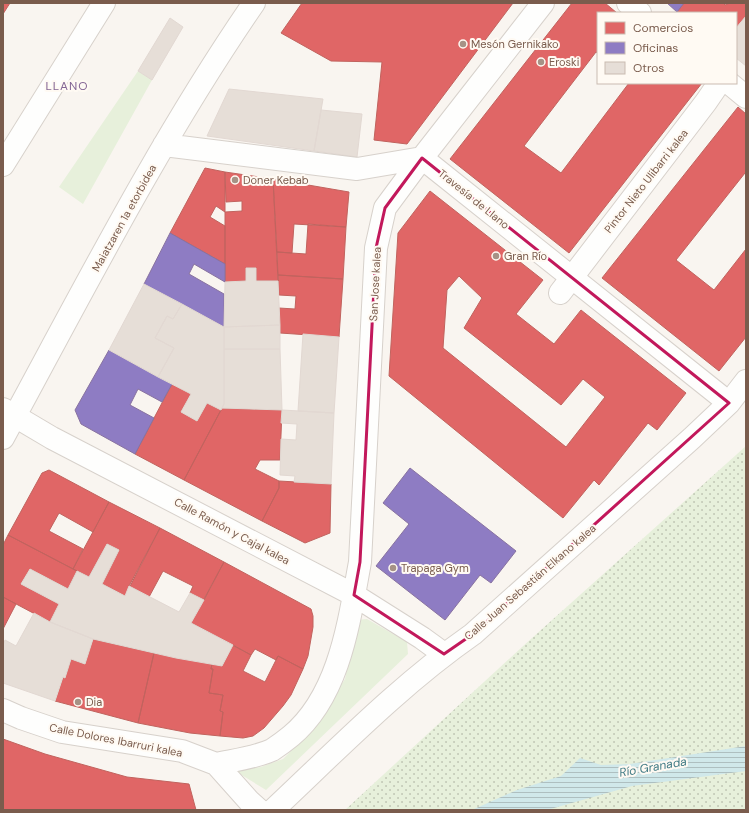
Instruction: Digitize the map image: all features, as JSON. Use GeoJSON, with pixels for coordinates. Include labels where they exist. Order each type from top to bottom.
{"type":"FeatureCollection","features":[{"type":"Feature","properties":{"kind":"street"},"geometry":{"type":"LineString","coordinates":[[3,165],[104,3]]}},
{"type":"Feature","properties":{"kind":"street","name":"Maiatzaren 1a etorbidea"},"geometry":{"type":"LineString","coordinates":[[3,438],[9,413],[164,145],[220,53],[254,3]]}},
{"type":"Feature","properties":{"kind":"street","name":"San Jose kalea"},"geometry":{"type":"LineString","coordinates":[[354,595],[360,562],[376,248],[385,208],[422,158],[543,3]]}},
{"type":"Feature","properties":{"kind":"street"},"geometry":{"type":"LineString","coordinates":[[628,3],[639,12]]}},
{"type":"Feature","properties":{"kind":"street","name":"Pintor Nieto Ulibarri kalea"},"geometry":{"type":"LineString","coordinates":[[566,286],[718,84]]}},
{"type":"Feature","properties":{"kind":"street"},"geometry":{"type":"LineString","coordinates":[[730,84],[746,97]]}},
{"type":"Feature","properties":{"kind":"street"},"geometry":{"type":"LineString","coordinates":[[164,145],[357,169],[422,158]]}},
{"type":"Feature","properties":{"kind":"street","name":"Travesía de Llano"},"geometry":{"type":"LineString","coordinates":[[422,158],[566,286],[729,404]]}},
{"type":"Feature","properties":{"kind":"street","name":"Calle Juan Sebastián Elkano kalea"},"geometry":{"type":"LineString","coordinates":[[273,810],[370,718],[444,654],[485,624],[692,438],[729,404],[746,382]]}},
{"type":"Feature","properties":{"kind":"street","name":"Calle Ramón y Cajal kalea"},"geometry":{"type":"LineString","coordinates":[[9,413],[52,438],[354,595],[422,638],[444,654]]}},
{"type":"Feature","properties":{"kind":"street"},"geometry":{"type":"LineString","coordinates":[[216,764],[254,757],[273,749],[304,725],[319,704],[331,681],[340,656],[354,595]]}},
{"type":"Feature","properties":{"kind":"street","name":"Calle Dolores Ibarruri kalea"},"geometry":{"type":"LineString","coordinates":[[3,710],[21,718],[62,732],[182,751],[216,764],[248,801],[259,810]]}},
{"type":"Feature","properties":{"kind":"highlighted area"},"geometry":{"type":"Polygon","coordinates":[[[422,158],[729,403],[473,634],[444,654],[354,595],[360,562],[376,248],[385,208],[422,158]]]}},
{"type":"Feature","properties":{"kind":"green space"},"geometry":{"type":"Polygon","coordinates":[[[138,71],[152,80],[83,204],[59,187],[138,71]]]}},
{"type":"Feature","properties":{"kind":"green space"},"geometry":{"type":"Polygon","coordinates":[[[746,446],[746,810],[345,810],[522,647],[746,446]]]}},
{"type":"Feature","properties":{"kind":"green space"},"geometry":{"type":"Polygon","coordinates":[[[367,619],[407,642],[408,654],[266,790],[235,771],[261,767],[283,759],[309,733],[345,679],[356,620],[367,619]]]}},
{"type":"Feature","properties":{"kind":"water","name":"Río Granada"},"geometry":{"type":"Polygon","coordinates":[[[746,746],[746,771],[632,786],[547,810],[472,810],[517,790],[561,776],[580,758],[601,765],[630,764],[746,746]]]}},
{"type":"Feature","properties":{"kind":"building: Comercios"},"geometry":{"type":"Polygon","coordinates":[[[3,3],[10,3],[3,14],[3,3]]]}},
{"type":"Feature","properties":{"kind":"building: Comercios"},"geometry":{"type":"Polygon","coordinates":[[[302,3],[513,3],[407,144],[374,140],[382,62],[331,61],[281,33],[302,3]]]}},
{"type":"Feature","properties":{"kind":"building: Comercios"},"geometry":{"type":"Polygon","coordinates":[[[572,3],[605,3],[616,12],[597,12],[597,52],[524,146],[561,173],[628,84],[701,84],[569,253],[450,159],[572,3]]]}},
{"type":"Feature","properties":{"kind":"building: Comercios"},"geometry":{"type":"Polygon","coordinates":[[[684,3],[723,3],[725,5],[730,3],[746,3],[746,16],[737,27],[737,12],[677,12],[684,3]]]}},
{"type":"Feature","properties":{"kind":"building: Comercios"},"geometry":{"type":"Polygon","coordinates":[[[738,107],[746,114],[746,174],[745,173],[676,260],[714,290],[746,249],[746,337],[719,371],[602,278],[738,107]]]}},
{"type":"Feature","properties":{"kind":"building: Comercios"},"geometry":{"type":"Polygon","coordinates":[[[205,168],[225,172],[225,212],[216,206],[210,217],[225,226],[225,264],[170,233],[205,168]]]}},
{"type":"Feature","properties":{"kind":"building: Comercios"},"geometry":{"type":"Polygon","coordinates":[[[225,172],[273,179],[278,281],[256,281],[256,268],[246,268],[246,281],[225,282],[225,212],[242,211],[242,201],[226,202],[225,172]]]}},
{"type":"Feature","properties":{"kind":"building: Comercios"},"geometry":{"type":"Polygon","coordinates":[[[273,179],[349,192],[346,227],[294,224],[292,253],[277,252],[273,179]]]}},
{"type":"Feature","properties":{"kind":"building: Comercios"},"geometry":{"type":"Polygon","coordinates":[[[430,191],[543,280],[516,314],[554,344],[581,310],[686,393],[657,430],[648,423],[599,485],[594,480],[563,518],[389,376],[398,233],[430,191]],[[459,276],[447,290],[443,348],[566,447],[605,397],[583,379],[561,405],[464,328],[482,298],[459,276]]]}},
{"type":"Feature","properties":{"kind":"building: Comercios"},"geometry":{"type":"Polygon","coordinates":[[[308,224],[346,227],[343,279],[278,275],[277,252],[306,254],[308,224]]]}},
{"type":"Feature","properties":{"kind":"building: Comercios"},"geometry":{"type":"Polygon","coordinates":[[[278,275],[343,279],[339,337],[280,333],[279,308],[295,309],[296,296],[279,295],[278,275]]]}},
{"type":"Feature","properties":{"kind":"building: Comercios"},"geometry":{"type":"Polygon","coordinates":[[[172,384],[191,394],[181,412],[197,421],[207,403],[221,410],[184,480],[135,454],[172,384]]]}},
{"type":"Feature","properties":{"kind":"building: Comercios"},"geometry":{"type":"Polygon","coordinates":[[[222,408],[282,410],[280,460],[260,460],[255,469],[279,481],[279,488],[262,521],[184,480],[222,408]]]}},
{"type":"Feature","properties":{"kind":"building: Comercios"},"geometry":{"type":"Polygon","coordinates":[[[49,470],[109,502],[93,532],[59,513],[49,531],[83,549],[73,569],[8,535],[42,473],[49,470]]]}},
{"type":"Feature","properties":{"kind":"building: Comercios"},"geometry":{"type":"Polygon","coordinates":[[[279,481],[331,484],[330,533],[305,543],[262,521],[279,488],[279,481]]]}},
{"type":"Feature","properties":{"kind":"building: Comercios"},"geometry":{"type":"Polygon","coordinates":[[[109,502],[160,528],[125,596],[102,584],[119,550],[107,544],[89,577],[73,569],[109,502]]]}},
{"type":"Feature","properties":{"kind":"building: Comercios"},"geometry":{"type":"Polygon","coordinates":[[[160,528],[224,562],[204,600],[190,593],[193,586],[163,571],[149,597],[129,586],[160,528]]]}},
{"type":"Feature","properties":{"kind":"building: Comercios"},"geometry":{"type":"Polygon","coordinates":[[[8,535],[77,571],[68,589],[30,569],[21,584],[59,604],[50,622],[3,597],[3,545],[8,535]]]}},
{"type":"Feature","properties":{"kind":"building: Comercios"},"geometry":{"type":"Polygon","coordinates":[[[224,562],[311,609],[313,616],[313,627],[308,656],[303,669],[278,656],[276,660],[255,649],[251,655],[191,623],[224,562]]]}},
{"type":"Feature","properties":{"kind":"building: Comercios"},"geometry":{"type":"Polygon","coordinates":[[[3,597],[16,604],[3,629],[3,597]]]}},
{"type":"Feature","properties":{"kind":"building: Comercios"},"geometry":{"type":"Polygon","coordinates":[[[93,639],[154,653],[138,723],[55,701],[71,659],[85,664],[93,639]]]}},
{"type":"Feature","properties":{"kind":"building: Comercios"},"geometry":{"type":"Polygon","coordinates":[[[233,645],[251,655],[243,671],[265,682],[278,656],[303,669],[291,695],[264,728],[253,736],[243,738],[220,736],[223,712],[220,711],[223,695],[209,693],[213,669],[211,669],[212,664],[222,666],[233,645]]]}},
{"type":"Feature","properties":{"kind":"building: Comercios"},"geometry":{"type":"Polygon","coordinates":[[[154,653],[212,664],[211,669],[213,669],[209,693],[223,695],[220,711],[223,712],[220,736],[190,733],[138,723],[154,653]]]}},
{"type":"Feature","properties":{"kind":"building: Comercios"},"geometry":{"type":"Polygon","coordinates":[[[3,739],[45,754],[127,777],[189,784],[196,810],[3,810],[3,739]]]}},
{"type":"Feature","properties":{"kind":"building: Oficinas"},"geometry":{"type":"Polygon","coordinates":[[[667,3],[684,3],[677,12],[667,3]]]}},
{"type":"Feature","properties":{"kind":"building: Oficinas"},"geometry":{"type":"Polygon","coordinates":[[[170,233],[225,264],[225,282],[194,264],[189,274],[224,294],[224,327],[144,284],[170,233]]]}},
{"type":"Feature","properties":{"kind":"building: Oficinas"},"geometry":{"type":"Polygon","coordinates":[[[109,350],[172,384],[162,402],[138,389],[130,405],[154,418],[135,454],[81,424],[75,410],[109,350]]]}},
{"type":"Feature","properties":{"kind":"building: Oficinas"},"geometry":{"type":"Polygon","coordinates":[[[410,468],[516,551],[491,583],[480,575],[445,620],[376,566],[409,524],[383,503],[410,468]]]}},
{"type":"Feature","properties":{"kind":"building: Otros"},"geometry":{"type":"Polygon","coordinates":[[[746,16],[746,66],[737,59],[737,27],[746,16]]]}},
{"type":"Feature","properties":{"kind":"building: Otros"},"geometry":{"type":"Polygon","coordinates":[[[170,18],[183,27],[152,80],[138,71],[170,18]]]}},
{"type":"Feature","properties":{"kind":"building: Otros"},"geometry":{"type":"Polygon","coordinates":[[[229,89],[323,99],[314,151],[207,136],[229,89]]]}},
{"type":"Feature","properties":{"kind":"building: Otros"},"geometry":{"type":"Polygon","coordinates":[[[321,110],[362,114],[357,157],[314,151],[321,110]]]}},
{"type":"Feature","properties":{"kind":"building: Otros"},"geometry":{"type":"Polygon","coordinates":[[[246,268],[256,268],[256,281],[278,281],[280,325],[224,327],[225,282],[246,281],[246,268]]]}},
{"type":"Feature","properties":{"kind":"building: Otros"},"geometry":{"type":"Polygon","coordinates":[[[144,284],[182,304],[173,319],[167,316],[155,338],[174,348],[158,377],[109,350],[144,284]]]}},
{"type":"Feature","properties":{"kind":"building: Otros"},"geometry":{"type":"Polygon","coordinates":[[[182,304],[224,327],[224,404],[221,410],[207,403],[197,421],[181,412],[191,394],[158,377],[174,348],[155,338],[167,316],[173,319],[182,304]]]}},
{"type":"Feature","properties":{"kind":"building: Otros"},"geometry":{"type":"Polygon","coordinates":[[[280,325],[280,349],[224,349],[224,327],[280,325]]]}},
{"type":"Feature","properties":{"kind":"building: Otros"},"geometry":{"type":"Polygon","coordinates":[[[303,334],[339,337],[334,413],[298,411],[303,334]]]}},
{"type":"Feature","properties":{"kind":"building: Otros"},"geometry":{"type":"Polygon","coordinates":[[[224,349],[280,349],[282,410],[222,408],[224,404],[224,349]]]}},
{"type":"Feature","properties":{"kind":"building: Otros"},"geometry":{"type":"Polygon","coordinates":[[[282,410],[334,413],[331,484],[294,482],[295,476],[280,475],[281,439],[296,440],[297,424],[281,423],[282,410]]]}},
{"type":"Feature","properties":{"kind":"building: Otros"},"geometry":{"type":"Polygon","coordinates":[[[107,544],[119,550],[102,584],[125,596],[129,586],[179,612],[190,593],[204,600],[191,623],[233,645],[222,666],[176,658],[93,639],[50,622],[59,604],[21,584],[30,569],[68,589],[77,571],[89,577],[107,544]]]}},
{"type":"Feature","properties":{"kind":"building: Otros"},"geometry":{"type":"Polygon","coordinates":[[[34,613],[50,622],[93,639],[85,664],[71,659],[55,701],[3,683],[3,645],[5,640],[16,646],[34,613]]]}},
{"type":"Feature","properties":{"kind":"place","name":"Mesón Gernikako"},"geometry":{"type":"Point","coordinates":[463,44]}},
{"type":"Feature","properties":{"kind":"place","name":"Eroski"},"geometry":{"type":"Point","coordinates":[541,62]}},
{"type":"Feature","properties":{"kind":"place","name":"Doner Kebab"},"geometry":{"type":"Point","coordinates":[235,180]}},
{"type":"Feature","properties":{"kind":"place","name":"Gran Río"},"geometry":{"type":"Point","coordinates":[496,256]}},
{"type":"Feature","properties":{"kind":"place","name":"Trapaga Gym"},"geometry":{"type":"Point","coordinates":[393,568]}},
{"type":"Feature","properties":{"kind":"place","name":"Dia"},"geometry":{"type":"Point","coordinates":[78,702]}},
{"type":"Feature","properties":{"kind":"district","name":"LLANO"},"geometry":{"type":"Point","coordinates":[67,86]}}]}
